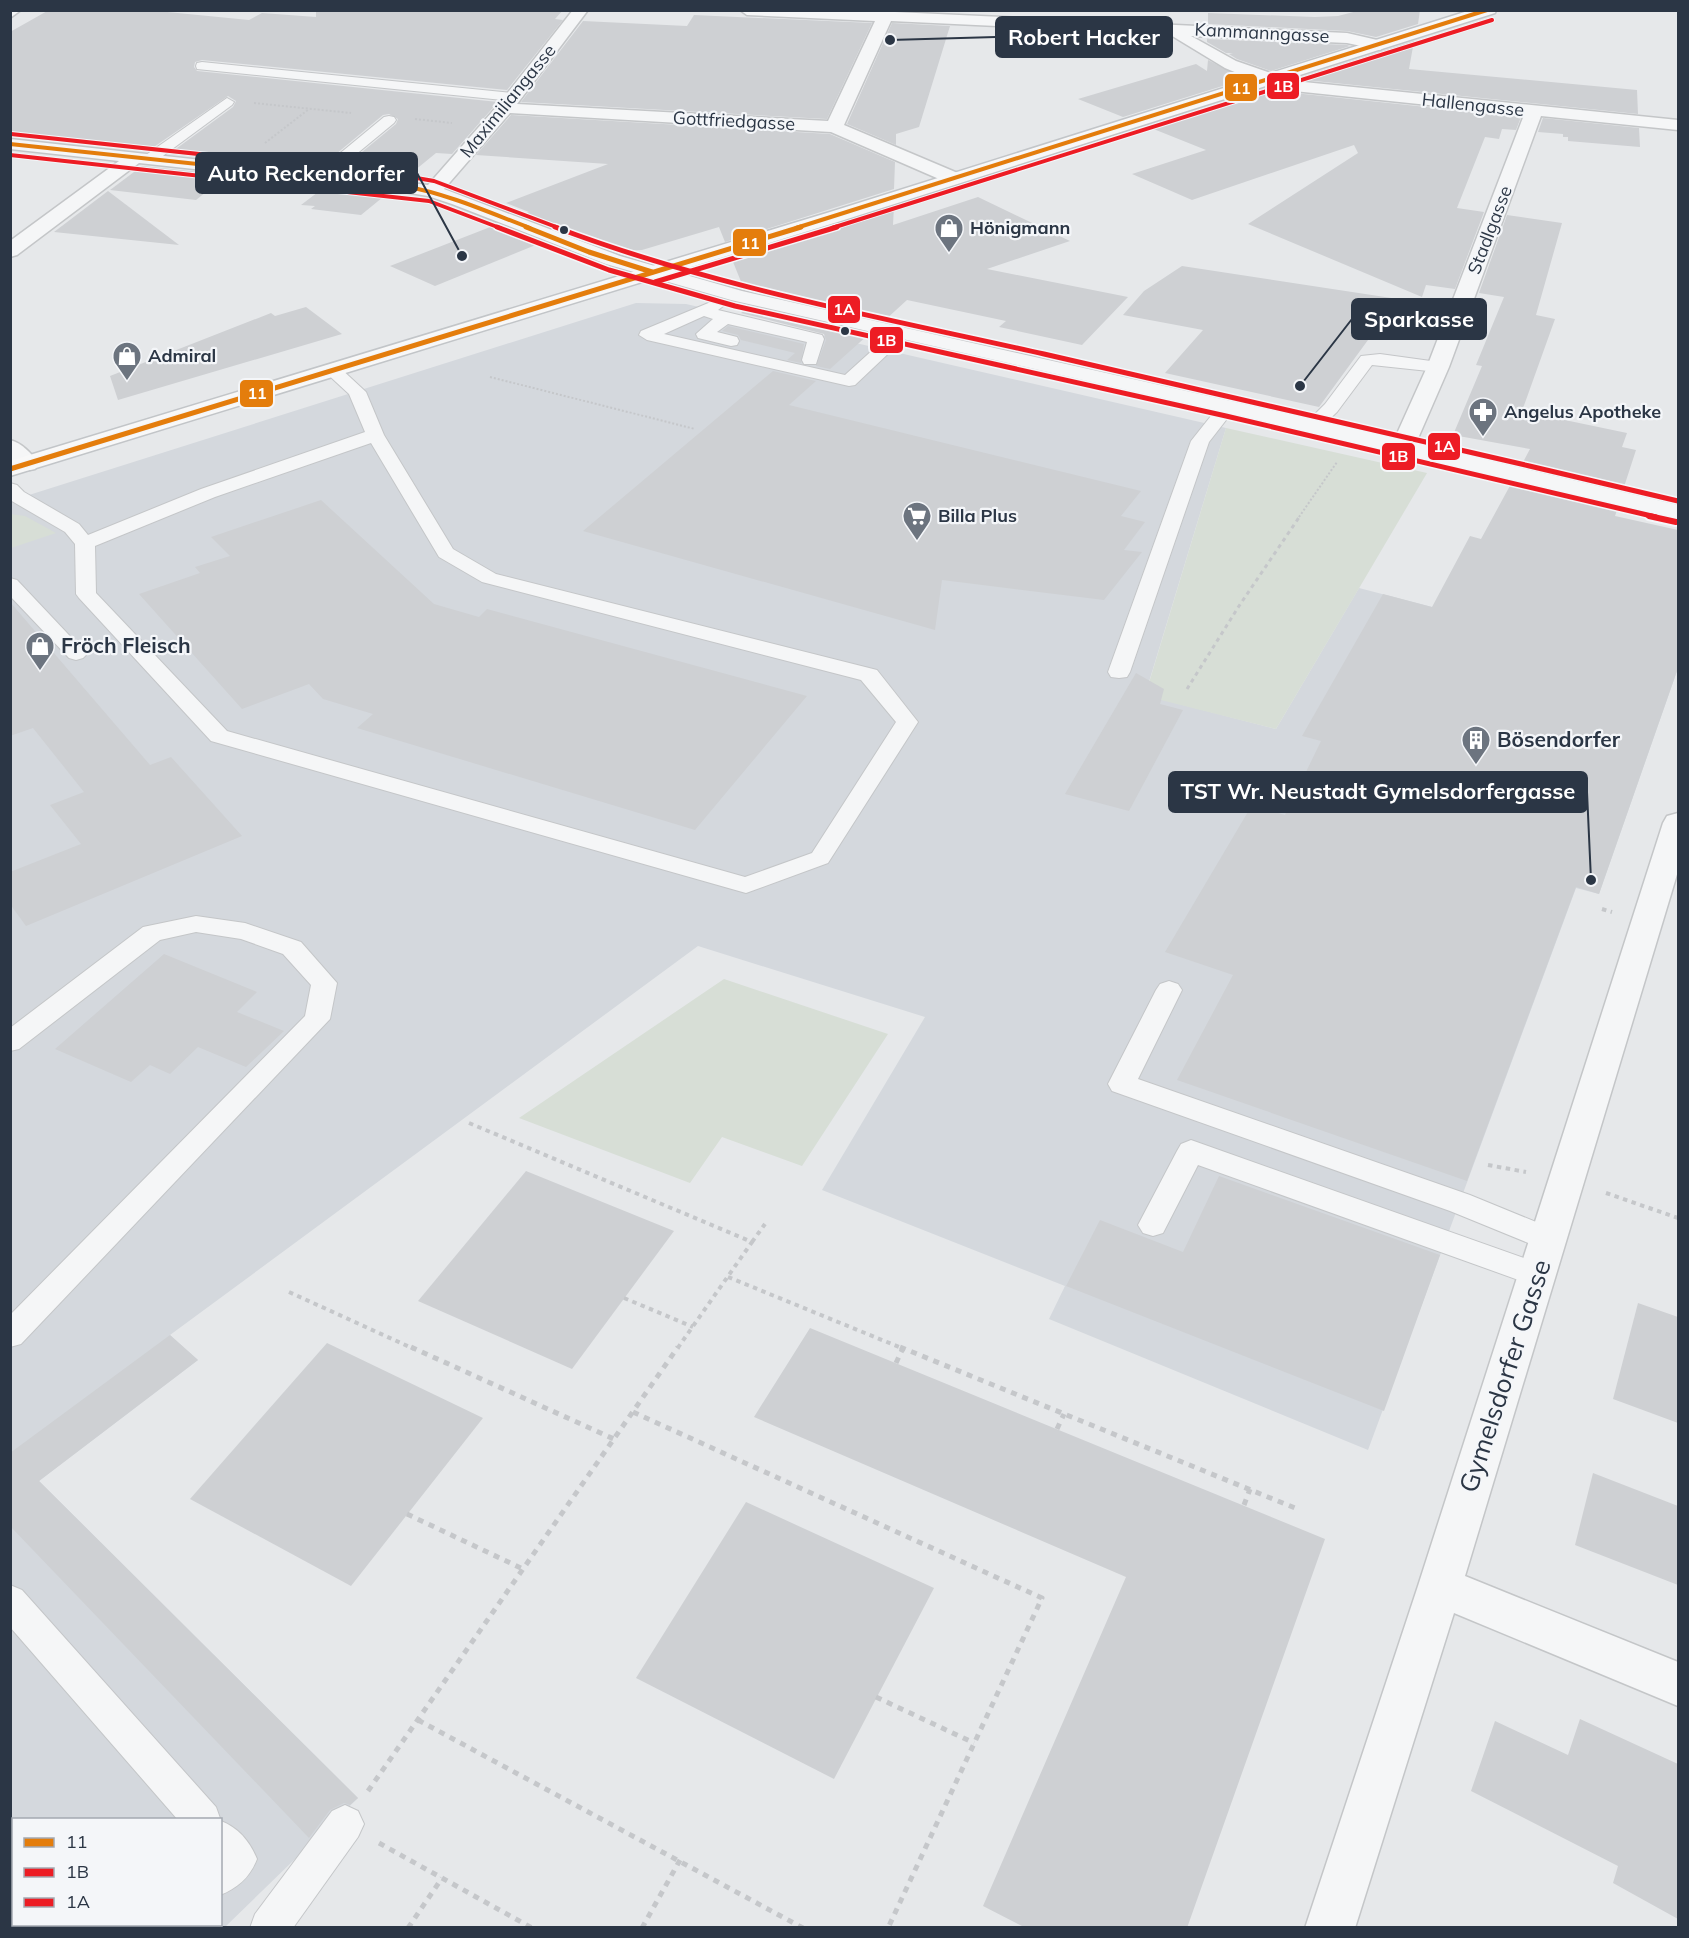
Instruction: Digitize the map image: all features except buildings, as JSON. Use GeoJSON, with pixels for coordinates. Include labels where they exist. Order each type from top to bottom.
{"type":"FeatureCollection","features":[{"type":"Feature","properties":{"kind":"main road"},"geometry":{"type":"LineString","coordinates":[[19,466],[837,216],[1489,10]]}},
{"type":"Feature","properties":{"kind":"street"},"geometry":{"type":"LineString","coordinates":[[10,13],[14,10]]}},
{"type":"Feature","properties":{"kind":"street","name":"Maximiliangasse"},"geometry":{"type":"LineString","coordinates":[[432,191],[509,103],[581,10]]}},
{"type":"Feature","properties":{"kind":"street","name":"Kammanngasse"},"geometry":{"type":"LineString","coordinates":[[747,10],[1172,23],[1347,38],[1380,45]]}},
{"type":"Feature","properties":{"kind":"street"},"geometry":{"type":"LineString","coordinates":[[834,127],[887,13]]}},
{"type":"Feature","properties":{"kind":"street","name":"Hallengasse"},"geometry":{"type":"LineString","coordinates":[[1172,23],[1219,58],[1267,80],[1316,89],[1678,125]]}},
{"type":"Feature","properties":{"kind":"street","name":"Gottfriedgasse"},"geometry":{"type":"LineString","coordinates":[[509,103],[834,127],[953,178]]}},
{"type":"Feature","properties":{"kind":"street","name":"Stadlgasse"},"geometry":{"type":"LineString","coordinates":[[1403,447],[1438,367],[1534,111]]}},
{"type":"Feature","properties":{"kind":"street"},"geometry":{"type":"LineString","coordinates":[[10,144],[432,191],[589,252],[738,296],[1228,406],[1678,512]]}},
{"type":"Feature","properties":{"kind":"street"},"geometry":{"type":"LineString","coordinates":[[10,251],[143,158]]}},
{"type":"Feature","properties":{"kind":"street"},"geometry":{"type":"LineString","coordinates":[[10,447],[19,466]]}},
{"type":"Feature","properties":{"kind":"street","name":"Gymelsdorfer Gasse"},"geometry":{"type":"LineString","coordinates":[[1330,1928],[1440,1586],[1678,823]]}},
{"type":"Feature","properties":{"kind":"street"},"geometry":{"type":"LineString","coordinates":[[1440,1586],[1678,1684]]}},
{"type":"Feature","properties":{"kind":"lane"},"geometry":{"type":"LineString","coordinates":[[202,66],[509,103]]}},
{"type":"Feature","properties":{"kind":"lane"},"geometry":{"type":"LineString","coordinates":[[143,158],[227,102]]}},
{"type":"Feature","properties":{"kind":"lane"},"geometry":{"type":"LineString","coordinates":[[321,177],[389,120]]}},
{"type":"Feature","properties":{"kind":"lane"},"geometry":{"type":"LineString","coordinates":[[738,296],[647,335],[850,381]]}},
{"type":"Feature","properties":{"kind":"lane"},"geometry":{"type":"LineString","coordinates":[[704,311],[816,339],[810,360]]}},
{"type":"Feature","properties":{"kind":"lane"},"geometry":{"type":"LineString","coordinates":[[725,318],[704,334],[810,360],[850,381]]}},
{"type":"Feature","properties":{"kind":"lane"},"geometry":{"type":"LineString","coordinates":[[850,381],[903,332]]}},
{"type":"Feature","properties":{"kind":"lane"},"geometry":{"type":"LineString","coordinates":[[1312,426],[1331,408],[1367,360],[1380,359],[1438,367]]}},
{"type":"Feature","properties":{"kind":"lane"},"geometry":{"type":"LineString","coordinates":[[10,489],[17,496],[72,528],[85,543],[86,594],[219,736],[746,885],[820,858],[907,722],[868,675],[489,578],[446,553],[375,435],[357,392],[332,370]]}},
{"type":"Feature","properties":{"kind":"lane"},"geometry":{"type":"LineString","coordinates":[[1119,672],[1200,441],[1228,406]]}},
{"type":"Feature","properties":{"kind":"lane"},"geometry":{"type":"LineString","coordinates":[[85,543],[208,493],[375,435]]}},
{"type":"Feature","properties":{"kind":"lane"},"geometry":{"type":"LineString","coordinates":[[10,584],[76,654]]}},
{"type":"Feature","properties":{"kind":"lane"},"geometry":{"type":"LineString","coordinates":[[10,1042],[152,933],[196,924],[245,931],[292,948],[324,983],[317,1019],[10,1335]]}},
{"type":"Feature","properties":{"kind":"lane"},"geometry":{"type":"LineString","coordinates":[[1169,990],[1122,1084],[1460,1203],[1543,1257]]}},
{"type":"Feature","properties":{"kind":"lane"},"geometry":{"type":"LineString","coordinates":[[1153,1225],[1191,1151],[1543,1257]]}},
{"type":"Feature","properties":{"kind":"lane"},"geometry":{"type":"LineString","coordinates":[[10,1601],[202,1818]]}},
{"type":"Feature","properties":{"kind":"lane"},"geometry":{"type":"LineString","coordinates":[[268,1928],[345,1824]]}},
{"type":"Feature","properties":{"kind":"lane"},"geometry":{"type":"LineString","coordinates":[[222,1841],[238,1859],[222,1874]]}},
{"type":"Feature","properties":{"kind":"path"},"geometry":{"type":"LineString","coordinates":[[232,167],[310,109]]}},
{"type":"Feature","properties":{"kind":"path"},"geometry":{"type":"LineString","coordinates":[[489,377],[695,429]]}},
{"type":"Feature","properties":{"kind":"path"},"geometry":{"type":"LineString","coordinates":[[1186,689],[1338,460]]}},
{"type":"Feature","properties":{"kind":"path"},"geometry":{"type":"LineString","coordinates":[[469,1123],[752,1242]]}},
{"type":"Feature","properties":{"kind":"path"},"geometry":{"type":"LineString","coordinates":[[532,1928],[345,1824],[765,1224]]}},
{"type":"Feature","properties":{"kind":"path"},"geometry":{"type":"LineString","coordinates":[[728,1276],[1295,1508]]}},
{"type":"Feature","properties":{"kind":"path"},"geometry":{"type":"LineString","coordinates":[[289,1292],[614,1439]]}},
{"type":"Feature","properties":{"kind":"path"},"geometry":{"type":"LineString","coordinates":[[624,1299],[693,1327]]}},
{"type":"Feature","properties":{"kind":"path"},"geometry":{"type":"LineString","coordinates":[[896,1363],[903,1348]]}},
{"type":"Feature","properties":{"kind":"path"},"geometry":{"type":"LineString","coordinates":[[633,1412],[1042,1598],[888,1928]]}},
{"type":"Feature","properties":{"kind":"path"},"geometry":{"type":"LineString","coordinates":[[1057,1429],[1064,1414]]}},
{"type":"Feature","properties":{"kind":"path"},"geometry":{"type":"LineString","coordinates":[[1244,1505],[1250,1489]]}},
{"type":"Feature","properties":{"kind":"path"},"geometry":{"type":"LineString","coordinates":[[407,1514],[524,1569]]}},
{"type":"Feature","properties":{"kind":"path"},"geometry":{"type":"LineString","coordinates":[[876,1697],[974,1743]]}},
{"type":"Feature","properties":{"kind":"path"},"geometry":{"type":"LineString","coordinates":[[418,1720],[804,1928]]}},
{"type":"Feature","properties":{"kind":"path"},"geometry":{"type":"LineString","coordinates":[[642,1928],[680,1860]]}},
{"type":"Feature","properties":{"kind":"path"},"geometry":{"type":"LineString","coordinates":[[408,1928],[442,1878]]}},
{"type":"Feature","properties":{"kind":"shaded area"},"geometry":{"type":"Polygon","coordinates":[[[636,303],[686,304],[1226,428],[1145,695],[1276,729],[1359,588],[1677,671],[1599,894],[1576,888],[1368,1450],[1049,1319],[1065,1286],[822,1190],[925,1017],[698,946],[170,1335],[198,1360],[39,1481],[358,1798],[225,1927],[11,1927],[10,501],[636,303]]]}},
{"type":"Feature","properties":{"kind":"shaded area"},"geometry":{"type":"Polygon","coordinates":[[[1226,428],[1427,473],[1276,729],[1145,696],[1226,428]]]}},
{"type":"Feature","properties":{"kind":"shaded area"},"geometry":{"type":"Polygon","coordinates":[[[10,514],[25,516],[56,533],[11,548],[10,514]]]}},
{"type":"Feature","properties":{"kind":"shaded area"},"geometry":{"type":"Polygon","coordinates":[[[724,979],[888,1034],[802,1166],[722,1137],[690,1183],[519,1118],[724,979]]]}},
{"type":"Feature","properties":{"kind":"transit line","name":"11"},"geometry":{"type":"LineString","coordinates":[[10,469],[837,216],[1487,10]]}},
{"type":"Feature","properties":{"kind":"transit line","name":"1B"},"geometry":{"type":"LineString","coordinates":[[655,282],[840,226],[1492,20]]}},
{"type":"Feature","properties":{"kind":"transit line","name":"1A"},"geometry":{"type":"LineString","coordinates":[[11,134],[434,181],[616,250],[741,286],[1230,396],[1678,501]]}},
{"type":"Feature","properties":{"kind":"transit line","name":"11"},"geometry":{"type":"LineString","coordinates":[[10,144],[404,186],[432,191],[589,252],[652,272]]}},
{"type":"Feature","properties":{"kind":"transit line","name":"1B"},"geometry":{"type":"LineString","coordinates":[[10,155],[429,201],[609,270],[735,306],[1226,416],[1676,522]]}},
{"type":"Feature","properties":{"kind":"place","name":"Robert Hacker"},"geometry":{"type":"Point","coordinates":[890,40]}},
{"type":"Feature","properties":{"kind":"place","name":"Hönigmann"},"geometry":{"type":"Point","coordinates":[949,254]}},
{"type":"Feature","properties":{"kind":"place","name":"Auto Reckendorfer"},"geometry":{"type":"Point","coordinates":[462,256]}},
{"type":"Feature","properties":{"kind":"place","name":"Admiral"},"geometry":{"type":"Point","coordinates":[127,382]}},
{"type":"Feature","properties":{"kind":"place","name":"Sparkasse"},"geometry":{"type":"Point","coordinates":[1300,386]}},
{"type":"Feature","properties":{"kind":"place","name":"Angelus Apotheke"},"geometry":{"type":"Point","coordinates":[1483,438]}},
{"type":"Feature","properties":{"kind":"place","name":"Billa Plus"},"geometry":{"type":"Point","coordinates":[917,542]}},
{"type":"Feature","properties":{"kind":"place","name":"Fröch Fleisch"},"geometry":{"type":"Point","coordinates":[40,672]}},
{"type":"Feature","properties":{"kind":"place","name":"Bösendorfer"},"geometry":{"type":"Point","coordinates":[1476,766]}},
{"type":"Feature","properties":{"kind":"place","name":"TST Wr. Neustadt Gymelsdorfergasse"},"geometry":{"type":"Point","coordinates":[1591,880]}}]}
